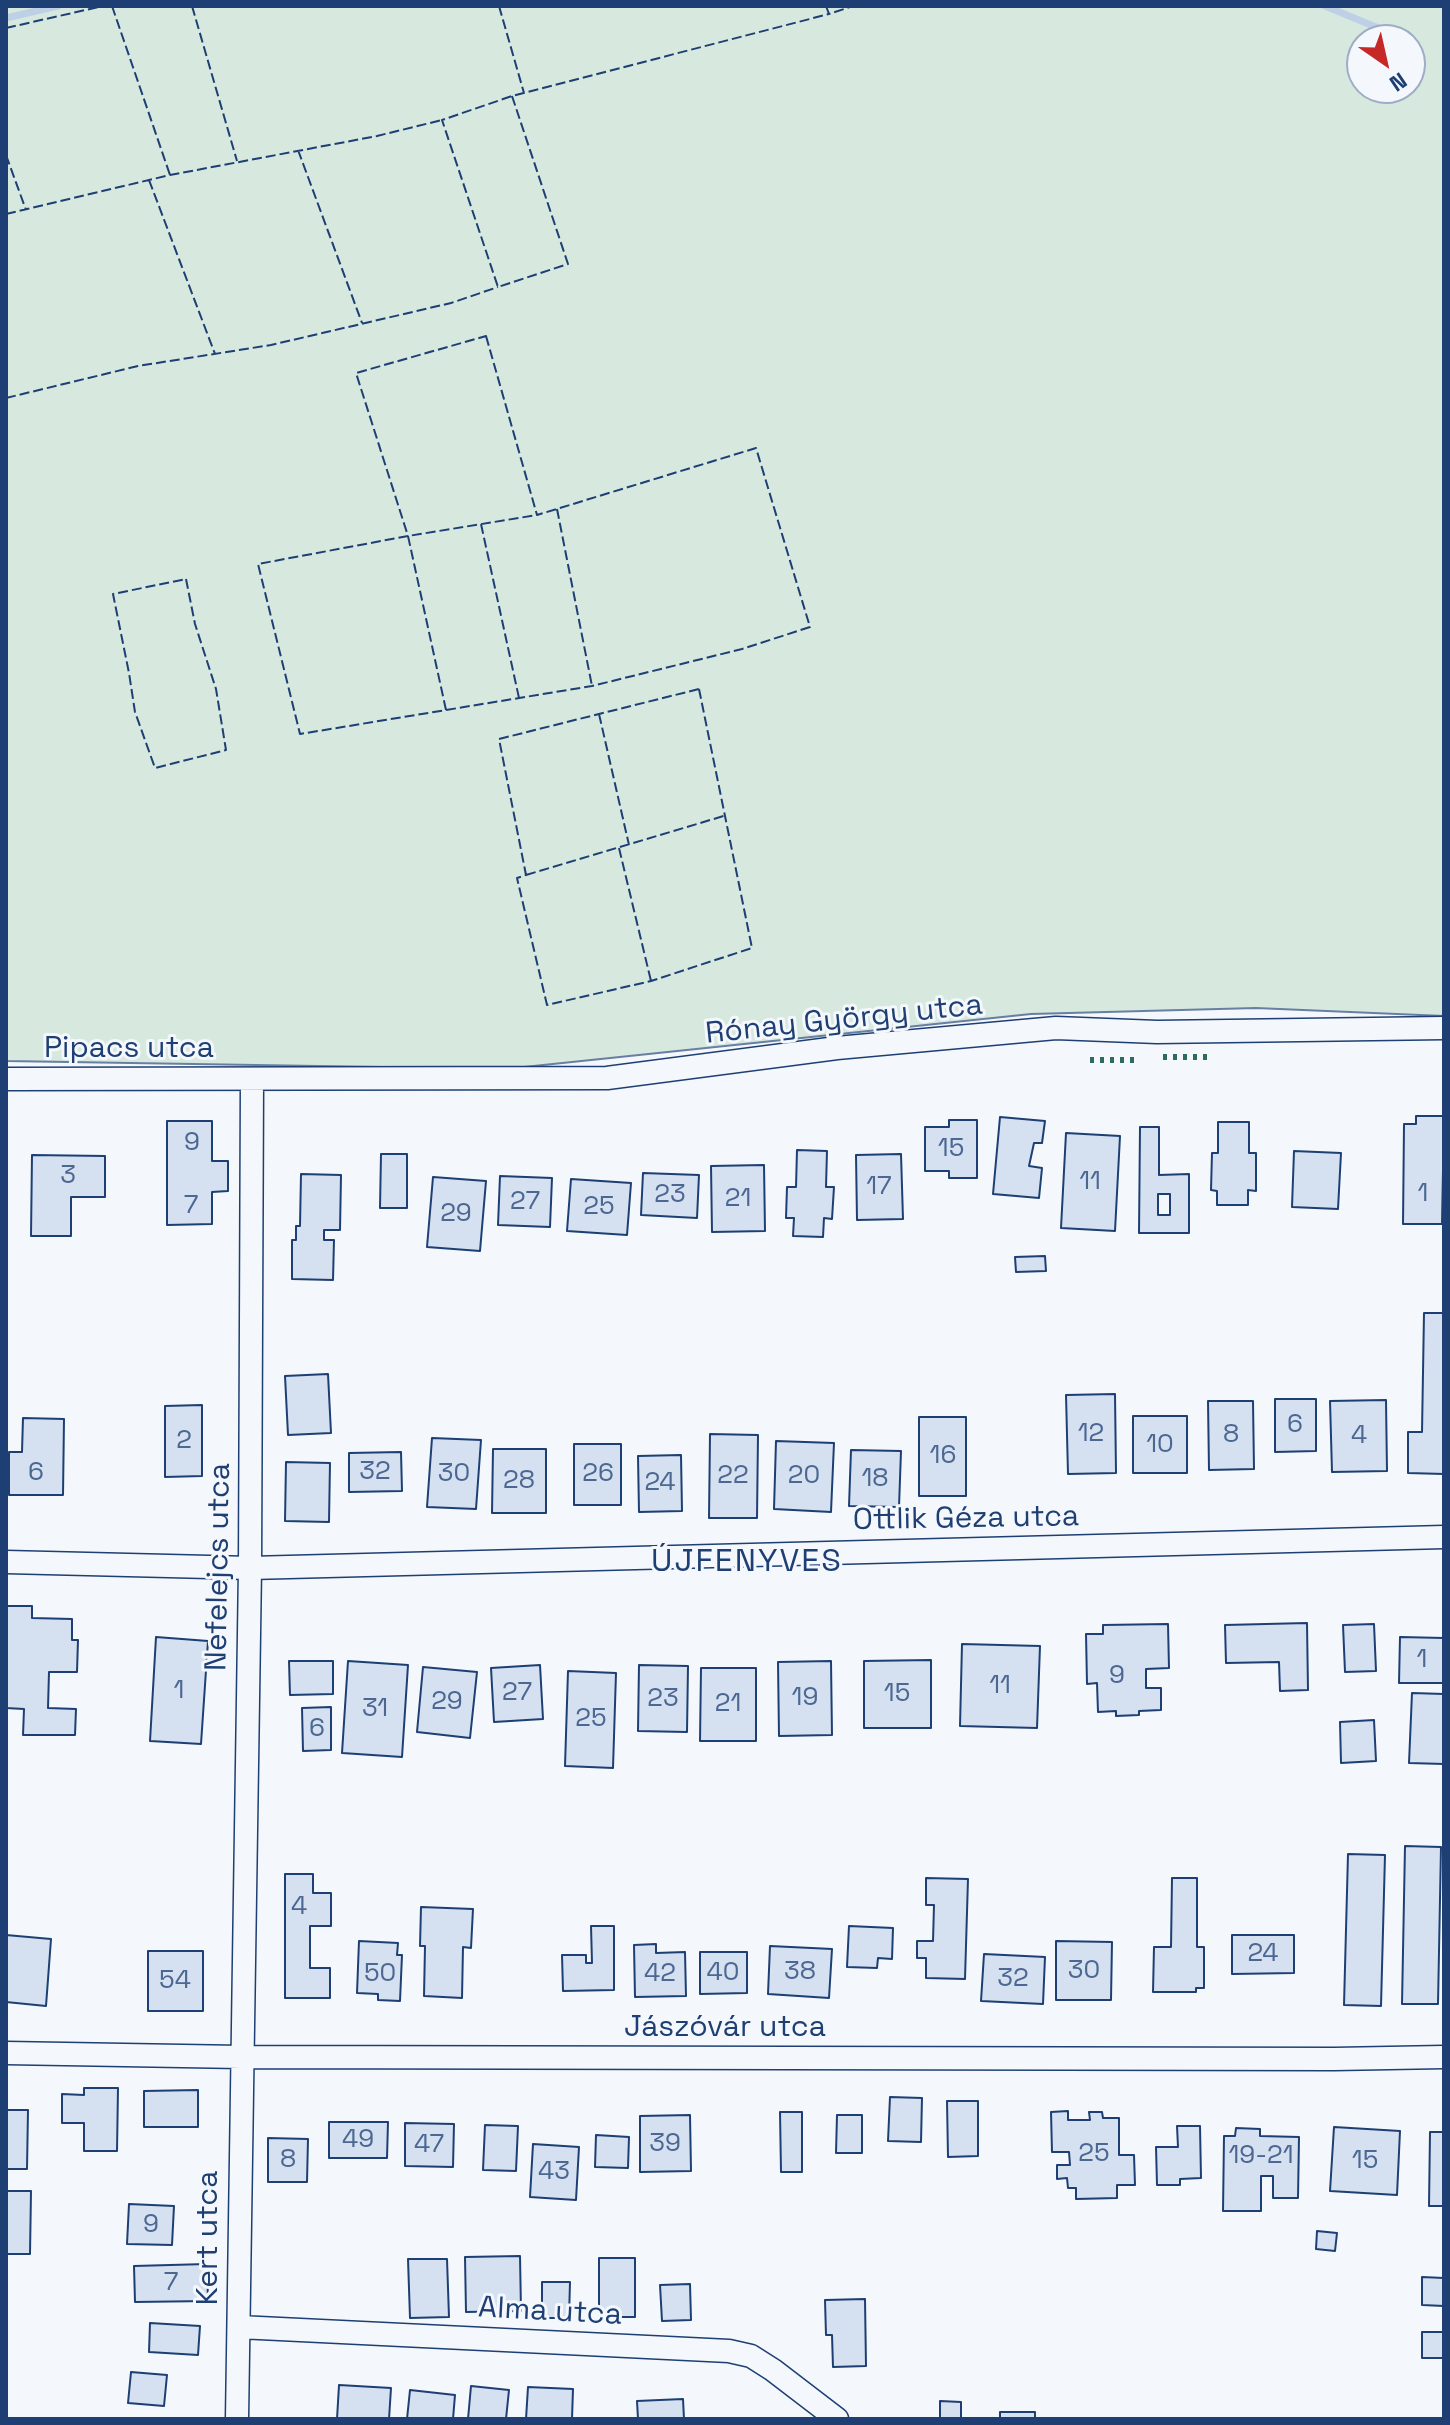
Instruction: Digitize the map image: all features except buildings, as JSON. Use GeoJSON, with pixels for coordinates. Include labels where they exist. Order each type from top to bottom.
{"type":"FeatureCollection","features":[{"type":"Feature","properties":{"kind":"street","name":"Rónay György utca"},"geometry":{"type":"LineString","coordinates":[[252,1079],[607,1078],[837,1048],[1056,1028],[1157,1032],[1444,1028]]}},
{"type":"Feature","properties":{"kind":"street","name":"Pipacs utca"},"geometry":{"type":"LineString","coordinates":[[6,1079],[252,1079]]}},
{"type":"Feature","properties":{"kind":"street","name":"Nefelejcs utca"},"geometry":{"type":"LineString","coordinates":[[241,2057],[250,1568],[252,1079]]}},
{"type":"Feature","properties":{"kind":"street","name":"Ottlik Géza utca"},"geometry":{"type":"LineString","coordinates":[[6,1562],[250,1568],[1444,1537]]}},
{"type":"Feature","properties":{"kind":"street","name":"Jászóvár utca"},"geometry":{"type":"LineString","coordinates":[[6,2053],[241,2057],[1444,2057]]}},
{"type":"Feature","properties":{"kind":"street","name":"Kert utca"},"geometry":{"type":"LineString","coordinates":[[237,2419],[241,2057]]}},
{"type":"Feature","properties":{"kind":"street","name":"Alma utca"},"geometry":{"type":"LineString","coordinates":[[239,2327],[729,2351],[751,2356],[837,2419]]}},
{"type":"Feature","properties":{"kind":"shaded area"},"geometry":{"type":"Polygon","coordinates":[[[6,6],[1444,6],[1444,1016],[1256,1008],[1031,1014],[505,1069],[6,1061],[6,6]]]}},
{"type":"Feature","properties":{"kind":"waterway"},"geometry":{"type":"LineString","coordinates":[[6,18],[58,6]]}},
{"type":"Feature","properties":{"kind":"waterway"},"geometry":{"type":"LineString","coordinates":[[1325,6],[1369,24]]}},
{"type":"Feature","properties":{"kind":"hedge"},"geometry":{"type":"LineString","coordinates":[[1163,1057],[1210,1057]]}},
{"type":"Feature","properties":{"kind":"hedge"},"geometry":{"type":"LineString","coordinates":[[1090,1060],[1136,1060]]}},
{"type":"Feature","properties":{"kind":"fence"},"geometry":{"type":"LineString","coordinates":[[6,28],[103,6]]}},
{"type":"Feature","properties":{"kind":"fence"},"geometry":{"type":"LineString","coordinates":[[112,6],[170,175]]}},
{"type":"Feature","properties":{"kind":"fence"},"geometry":{"type":"LineString","coordinates":[[192,6],[237,161]]}},
{"type":"Feature","properties":{"kind":"fence"},"geometry":{"type":"LineString","coordinates":[[499,6],[524,93]]}},
{"type":"Feature","properties":{"kind":"fence"},"geometry":{"type":"LineString","coordinates":[[826,6],[829,14],[853,6]]}},
{"type":"Feature","properties":{"kind":"fence"},"geometry":{"type":"LineString","coordinates":[[512,96],[568,264],[498,287],[442,120],[512,96],[829,14]]}},
{"type":"Feature","properties":{"kind":"fence"},"geometry":{"type":"LineString","coordinates":[[6,214],[170,175],[377,136],[442,120]]}},
{"type":"Feature","properties":{"kind":"fence"},"geometry":{"type":"LineString","coordinates":[[298,150],[362,323]]}},
{"type":"Feature","properties":{"kind":"fence"},"geometry":{"type":"LineString","coordinates":[[6,155],[26,210]]}},
{"type":"Feature","properties":{"kind":"fence"},"geometry":{"type":"LineString","coordinates":[[149,180],[215,354]]}},
{"type":"Feature","properties":{"kind":"fence"},"geometry":{"type":"LineString","coordinates":[[6,398],[138,366],[271,345],[451,303],[498,287]]}},
{"type":"Feature","properties":{"kind":"fence"},"geometry":{"type":"LineString","coordinates":[[486,336],[537,515],[756,448],[810,627],[742,649],[592,686],[300,734],[258,564],[408,536],[356,373],[486,336]]}},
{"type":"Feature","properties":{"kind":"fence"},"geometry":{"type":"LineString","coordinates":[[557,509],[592,686]]}},
{"type":"Feature","properties":{"kind":"fence"},"geometry":{"type":"LineString","coordinates":[[446,710],[408,536],[537,515]]}},
{"type":"Feature","properties":{"kind":"fence"},"geometry":{"type":"LineString","coordinates":[[481,524],[519,698]]}},
{"type":"Feature","properties":{"kind":"fence"},"geometry":{"type":"LineString","coordinates":[[186,579],[195,624],[216,689],[226,750],[155,768],[135,712],[113,594],[186,579]]}},
{"type":"Feature","properties":{"kind":"fence"},"geometry":{"type":"LineString","coordinates":[[699,689],[752,948],[651,981],[547,1005],[517,878],[526,875],[499,739],[699,689]]}},
{"type":"Feature","properties":{"kind":"fence"},"geometry":{"type":"LineString","coordinates":[[599,714],[629,845]]}},
{"type":"Feature","properties":{"kind":"fence"},"geometry":{"type":"LineString","coordinates":[[526,875],[727,815]]}},
{"type":"Feature","properties":{"kind":"fence"},"geometry":{"type":"LineString","coordinates":[[619,848],[651,981]]}},
{"type":"Feature","properties":{"kind":"district","name":"ÚJFENYVES"},"geometry":{"type":"Point","coordinates":[747,1562]}}]}
